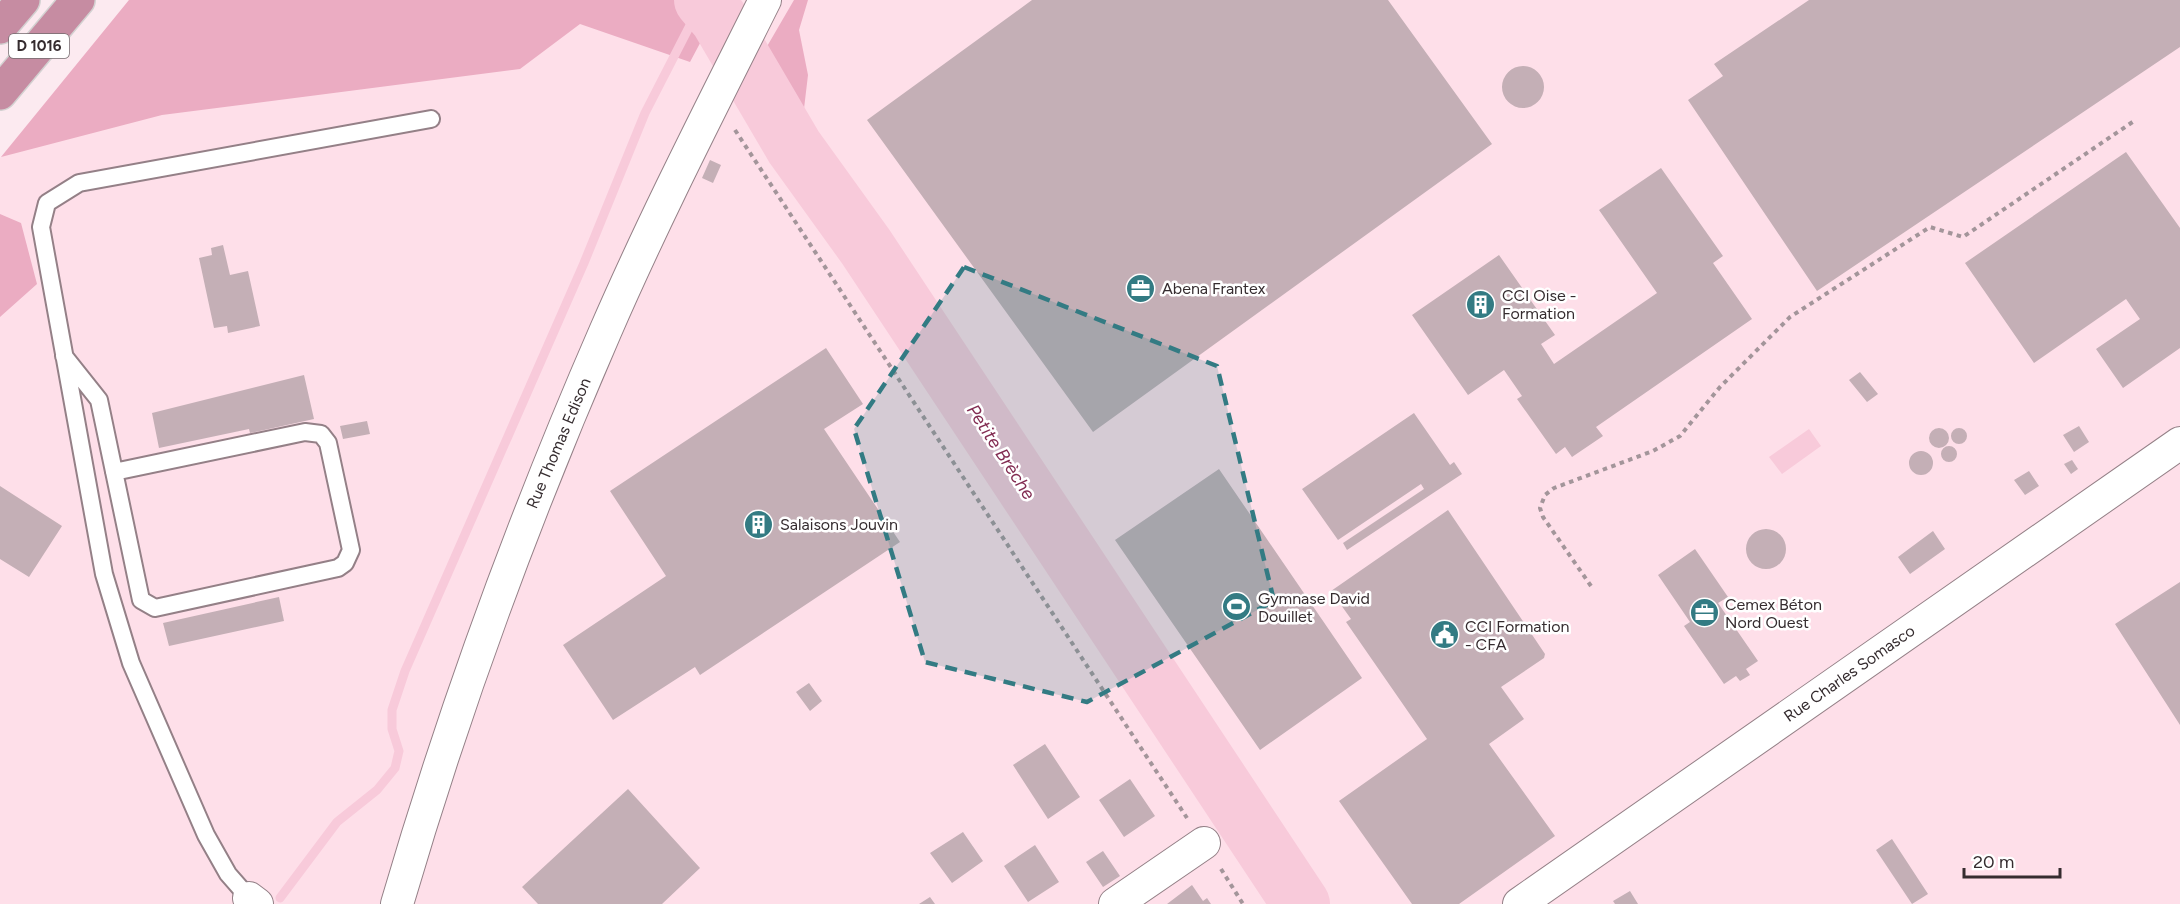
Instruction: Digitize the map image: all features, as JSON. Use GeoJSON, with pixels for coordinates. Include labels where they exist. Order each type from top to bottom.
{"type":"FeatureCollection","features":[{"type":"Feature","properties":{"kind":"highway","name":"D 1016"},"geometry":{"type":"LineString","coordinates":[[0,27],[23,0]]}},
{"type":"Feature","properties":{"kind":"highway","name":"D 1016"},"geometry":{"type":"LineString","coordinates":[[0,93],[78,0]]}},
{"type":"Feature","properties":{"kind":"street","name":"Rue Thomas Edison"},"geometry":{"type":"LineString","coordinates":[[397,904],[449,738],[532,505],[606,330],[759,12]]}},
{"type":"Feature","properties":{"kind":"street","name":"Rue Charles Somasco"},"geometry":{"type":"LineString","coordinates":[[1519,904],[2180,443]]}},
{"type":"Feature","properties":{"kind":"street"},"geometry":{"type":"LineString","coordinates":[[1115,904],[1204,843]]}},
{"type":"Feature","properties":{"kind":"lane"},"geometry":{"type":"LineString","coordinates":[[253,901],[228,874],[207,835],[131,663],[88,525],[41,227],[47,204],[79,183],[431,119]]}},
{"type":"Feature","properties":{"kind":"lane"},"geometry":{"type":"LineString","coordinates":[[63,355],[99,400],[114,472],[141,600],[154,608],[338,568],[345,563],[351,550],[328,443],[321,434],[305,432],[114,472]]}},
{"type":"Feature","properties":{"kind":"path"},"geometry":{"type":"LineString","coordinates":[[720,90],[1244,904]]}},
{"type":"Feature","properties":{"kind":"path"},"geometry":{"type":"LineString","coordinates":[[1591,586],[1543,517],[1540,508],[1545,495],[1554,488],[1653,452],[1680,436],[1720,387],[1790,317],[1930,227],[1963,237],[2134,121]]}},
{"type":"Feature","properties":{"kind":"highlighted area"},"geometry":{"type":"Polygon","coordinates":[[[964,267],[1217,366],[1274,601],[1087,702],[925,662],[854,429],[964,267]]]}},
{"type":"Feature","properties":{"kind":"shaded area"},"geometry":{"type":"Polygon","coordinates":[[[129,0],[2180,0],[2180,904],[0,904],[0,158],[129,0]]]}},
{"type":"Feature","properties":{"kind":"shaded area"},"geometry":{"type":"Polygon","coordinates":[[[129,0],[723,0],[690,62],[580,24],[520,69],[162,115],[1,157],[129,0]]]}},
{"type":"Feature","properties":{"kind":"shaded area"},"geometry":{"type":"Polygon","coordinates":[[[794,0],[808,0],[799,30],[808,75],[803,117],[762,55],[794,0]]]}},
{"type":"Feature","properties":{"kind":"shaded area"},"geometry":{"type":"Polygon","coordinates":[[[0,214],[21,223],[37,284],[0,317],[0,214]]]}},
{"type":"Feature","properties":{"kind":"shaded area"},"geometry":{"type":"Polygon","coordinates":[[[1809,429],[1821,446],[1782,474],[1769,457],[1809,429]]]}},
{"type":"Feature","properties":{"kind":"building","name":"Abena Frantex"},"geometry":{"type":"Polygon","coordinates":[[[1032,0],[1388,0],[1492,144],[1093,432],[867,120],[1032,0]]]}},
{"type":"Feature","properties":{"kind":"building"},"geometry":{"type":"Polygon","coordinates":[[[1809,0],[2180,0],[2180,47],[1817,291],[1688,100],[1723,76],[1714,64],[1809,0]]]}},
{"type":"Feature","properties":{"kind":"building"},"geometry":{"type":"Polygon","coordinates":[[[1523,66],[1538,72],[1544,87],[1538,102],[1523,108],[1508,102],[1502,87],[1508,72],[1523,66]]]}},
{"type":"Feature","properties":{"kind":"building"},"geometry":{"type":"Polygon","coordinates":[[[2126,152],[2180,228],[2180,348],[2123,388],[2096,349],[2140,319],[2126,299],[2034,363],[1965,263],[2126,152]]]}},
{"type":"Feature","properties":{"kind":"building"},"geometry":{"type":"Polygon","coordinates":[[[710,160],[721,165],[713,183],[702,178],[710,160]]]}},
{"type":"Feature","properties":{"kind":"building","name":"CCI Oise - Formation"},"geometry":{"type":"Polygon","coordinates":[[[1661,168],[1723,256],[1713,263],[1752,319],[1596,427],[1603,436],[1572,457],[1565,447],[1556,454],[1517,399],[1522,396],[1504,370],[1468,395],[1412,315],[1499,255],[1555,335],[1541,344],[1554,364],[1657,293],[1599,210],[1661,168]]]}},
{"type":"Feature","properties":{"kind":"building"},"geometry":{"type":"Polygon","coordinates":[[[223,245],[230,275],[248,271],[260,326],[228,333],[227,326],[214,328],[199,258],[212,255],[211,248],[223,245]]]}},
{"type":"Feature","properties":{"kind":"building","name":"Salaisons Jouvin"},"geometry":{"type":"Polygon","coordinates":[[[826,348],[863,404],[824,429],[900,542],[700,675],[695,667],[613,720],[563,645],[666,576],[610,491],[826,348]]]}},
{"type":"Feature","properties":{"kind":"building"},"geometry":{"type":"Polygon","coordinates":[[[1860,372],[1878,394],[1867,402],[1849,380],[1860,372]]]}},
{"type":"Feature","properties":{"kind":"building"},"geometry":{"type":"Polygon","coordinates":[[[304,375],[314,419],[250,433],[249,429],[159,448],[152,413],[304,375]]]}},
{"type":"Feature","properties":{"kind":"building"},"geometry":{"type":"Polygon","coordinates":[[[1414,413],[1450,465],[1454,462],[1462,474],[1347,550],[1343,543],[1424,489],[1421,484],[1338,540],[1302,489],[1414,413]]]}},
{"type":"Feature","properties":{"kind":"building"},"geometry":{"type":"Polygon","coordinates":[[[367,421],[370,434],[343,439],[340,426],[367,421]]]}},
{"type":"Feature","properties":{"kind":"building"},"geometry":{"type":"Polygon","coordinates":[[[2079,426],[2089,442],[2074,452],[2063,435],[2079,426]]]}},
{"type":"Feature","properties":{"kind":"building"},"geometry":{"type":"Polygon","coordinates":[[[1939,428],[1946,431],[1949,438],[1946,445],[1939,448],[1932,445],[1929,438],[1932,431],[1939,428]]]}},
{"type":"Feature","properties":{"kind":"building"},"geometry":{"type":"Polygon","coordinates":[[[1959,428],[1967,436],[1959,444],[1951,436],[1959,428]]]}},
{"type":"Feature","properties":{"kind":"building"},"geometry":{"type":"Polygon","coordinates":[[[1949,446],[1957,454],[1949,462],[1941,454],[1949,446]]]}},
{"type":"Feature","properties":{"kind":"building"},"geometry":{"type":"Polygon","coordinates":[[[1921,451],[1930,454],[1933,463],[1930,472],[1921,475],[1912,472],[1909,463],[1912,454],[1921,451]]]}},
{"type":"Feature","properties":{"kind":"building"},"geometry":{"type":"Polygon","coordinates":[[[2072,460],[2078,469],[2071,474],[2064,464],[2072,460]]]}},
{"type":"Feature","properties":{"kind":"building","name":"Gymnase David Douillet"},"geometry":{"type":"Polygon","coordinates":[[[1219,469],[1362,678],[1260,750],[1115,540],[1219,469]]]}},
{"type":"Feature","properties":{"kind":"building"},"geometry":{"type":"Polygon","coordinates":[[[2029,471],[2039,486],[2025,495],[2014,480],[2029,471]]]}},
{"type":"Feature","properties":{"kind":"building"},"geometry":{"type":"Polygon","coordinates":[[[0,486],[62,526],[29,577],[0,559],[0,486]]]}},
{"type":"Feature","properties":{"kind":"building"},"geometry":{"type":"Polygon","coordinates":[[[1448,510],[1545,654],[1544,658],[1501,687],[1524,719],[1489,744],[1555,836],[1459,904],[1412,904],[1339,801],[1427,739],[1346,622],[1351,619],[1331,591],[1448,510]]]}},
{"type":"Feature","properties":{"kind":"building"},"geometry":{"type":"Polygon","coordinates":[[[1766,529],[1780,535],[1786,549],[1780,563],[1766,569],[1752,563],[1746,549],[1752,535],[1766,529]]]}},
{"type":"Feature","properties":{"kind":"building"},"geometry":{"type":"Polygon","coordinates":[[[1933,531],[1945,549],[1910,574],[1898,557],[1933,531]]]}},
{"type":"Feature","properties":{"kind":"building","name":"Cemex Béton Nord Ouest"},"geometry":{"type":"Polygon","coordinates":[[[1695,549],[1728,597],[1718,603],[1758,661],[1746,669],[1750,675],[1740,681],[1736,676],[1724,684],[1684,626],[1690,622],[1658,575],[1695,549]]]}},
{"type":"Feature","properties":{"kind":"building"},"geometry":{"type":"Polygon","coordinates":[[[2180,582],[2180,725],[2115,624],[2180,582]]]}},
{"type":"Feature","properties":{"kind":"building"},"geometry":{"type":"Polygon","coordinates":[[[279,597],[284,621],[169,646],[163,623],[279,597]]]}},
{"type":"Feature","properties":{"kind":"building"},"geometry":{"type":"Polygon","coordinates":[[[809,683],[822,701],[810,711],[796,692],[809,683]]]}},
{"type":"Feature","properties":{"kind":"building"},"geometry":{"type":"Polygon","coordinates":[[[1045,744],[1080,797],[1048,819],[1013,765],[1045,744]]]}},
{"type":"Feature","properties":{"kind":"building"},"geometry":{"type":"Polygon","coordinates":[[[1130,779],[1155,816],[1124,837],[1099,800],[1130,779]]]}},
{"type":"Feature","properties":{"kind":"building"},"geometry":{"type":"Polygon","coordinates":[[[628,789],[700,868],[662,904],[538,904],[522,887],[628,789]]]}},
{"type":"Feature","properties":{"kind":"building"},"geometry":{"type":"Polygon","coordinates":[[[963,832],[983,861],[952,883],[930,853],[963,832]]]}},
{"type":"Feature","properties":{"kind":"building"},"geometry":{"type":"Polygon","coordinates":[[[1892,839],[1928,894],[1912,904],[1876,850],[1892,839]]]}},
{"type":"Feature","properties":{"kind":"building"},"geometry":{"type":"Polygon","coordinates":[[[1035,845],[1059,882],[1028,902],[1004,866],[1035,845]]]}},
{"type":"Feature","properties":{"kind":"building"},"geometry":{"type":"Polygon","coordinates":[[[1103,851],[1120,876],[1103,887],[1086,862],[1103,851]]]}},
{"type":"Feature","properties":{"kind":"building"},"geometry":{"type":"Polygon","coordinates":[[[1192,885],[1203,901],[1207,898],[1211,904],[1167,904],[1192,885]]]}},
{"type":"Feature","properties":{"kind":"building"},"geometry":{"type":"Polygon","coordinates":[[[1630,891],[1638,904],[1615,904],[1613,901],[1630,891]]]}},
{"type":"Feature","properties":{"kind":"building"},"geometry":{"type":"Polygon","coordinates":[[[930,897],[935,904],[919,904],[930,897]]]}},
{"type":"Feature","properties":{"kind":"waterway"},"geometry":{"type":"LineString","coordinates":[[280,898],[337,822],[377,790],[395,768],[399,751],[392,729],[392,710],[405,671],[584,263],[645,113],[703,0]]}},
{"type":"Feature","properties":{"kind":"waterway","name":"Petite Brèche"},"geometry":{"type":"LineString","coordinates":[[703,0],[719,19],[794,147],[866,247],[1301,904]]}},
{"type":"Feature","properties":{"kind":"place","name":"Abena Frantex"},"geometry":{"type":"Point","coordinates":[1141,288]}},
{"type":"Feature","properties":{"kind":"place","name":"CCI Oise - Formation"},"geometry":{"type":"Point","coordinates":[1481,304]}},
{"type":"Feature","properties":{"kind":"place","name":"Salaisons Jouvin"},"geometry":{"type":"Point","coordinates":[759,524]}},
{"type":"Feature","properties":{"kind":"place","name":"Gymnase David Douillet"},"geometry":{"type":"Point","coordinates":[1237,607]}},
{"type":"Feature","properties":{"kind":"place","name":"Cemex Béton Nord Ouest"},"geometry":{"type":"Point","coordinates":[1704,613]}},
{"type":"Feature","properties":{"kind":"place","name":"CCI Formation - CFA"},"geometry":{"type":"Point","coordinates":[1444,635]}}]}
